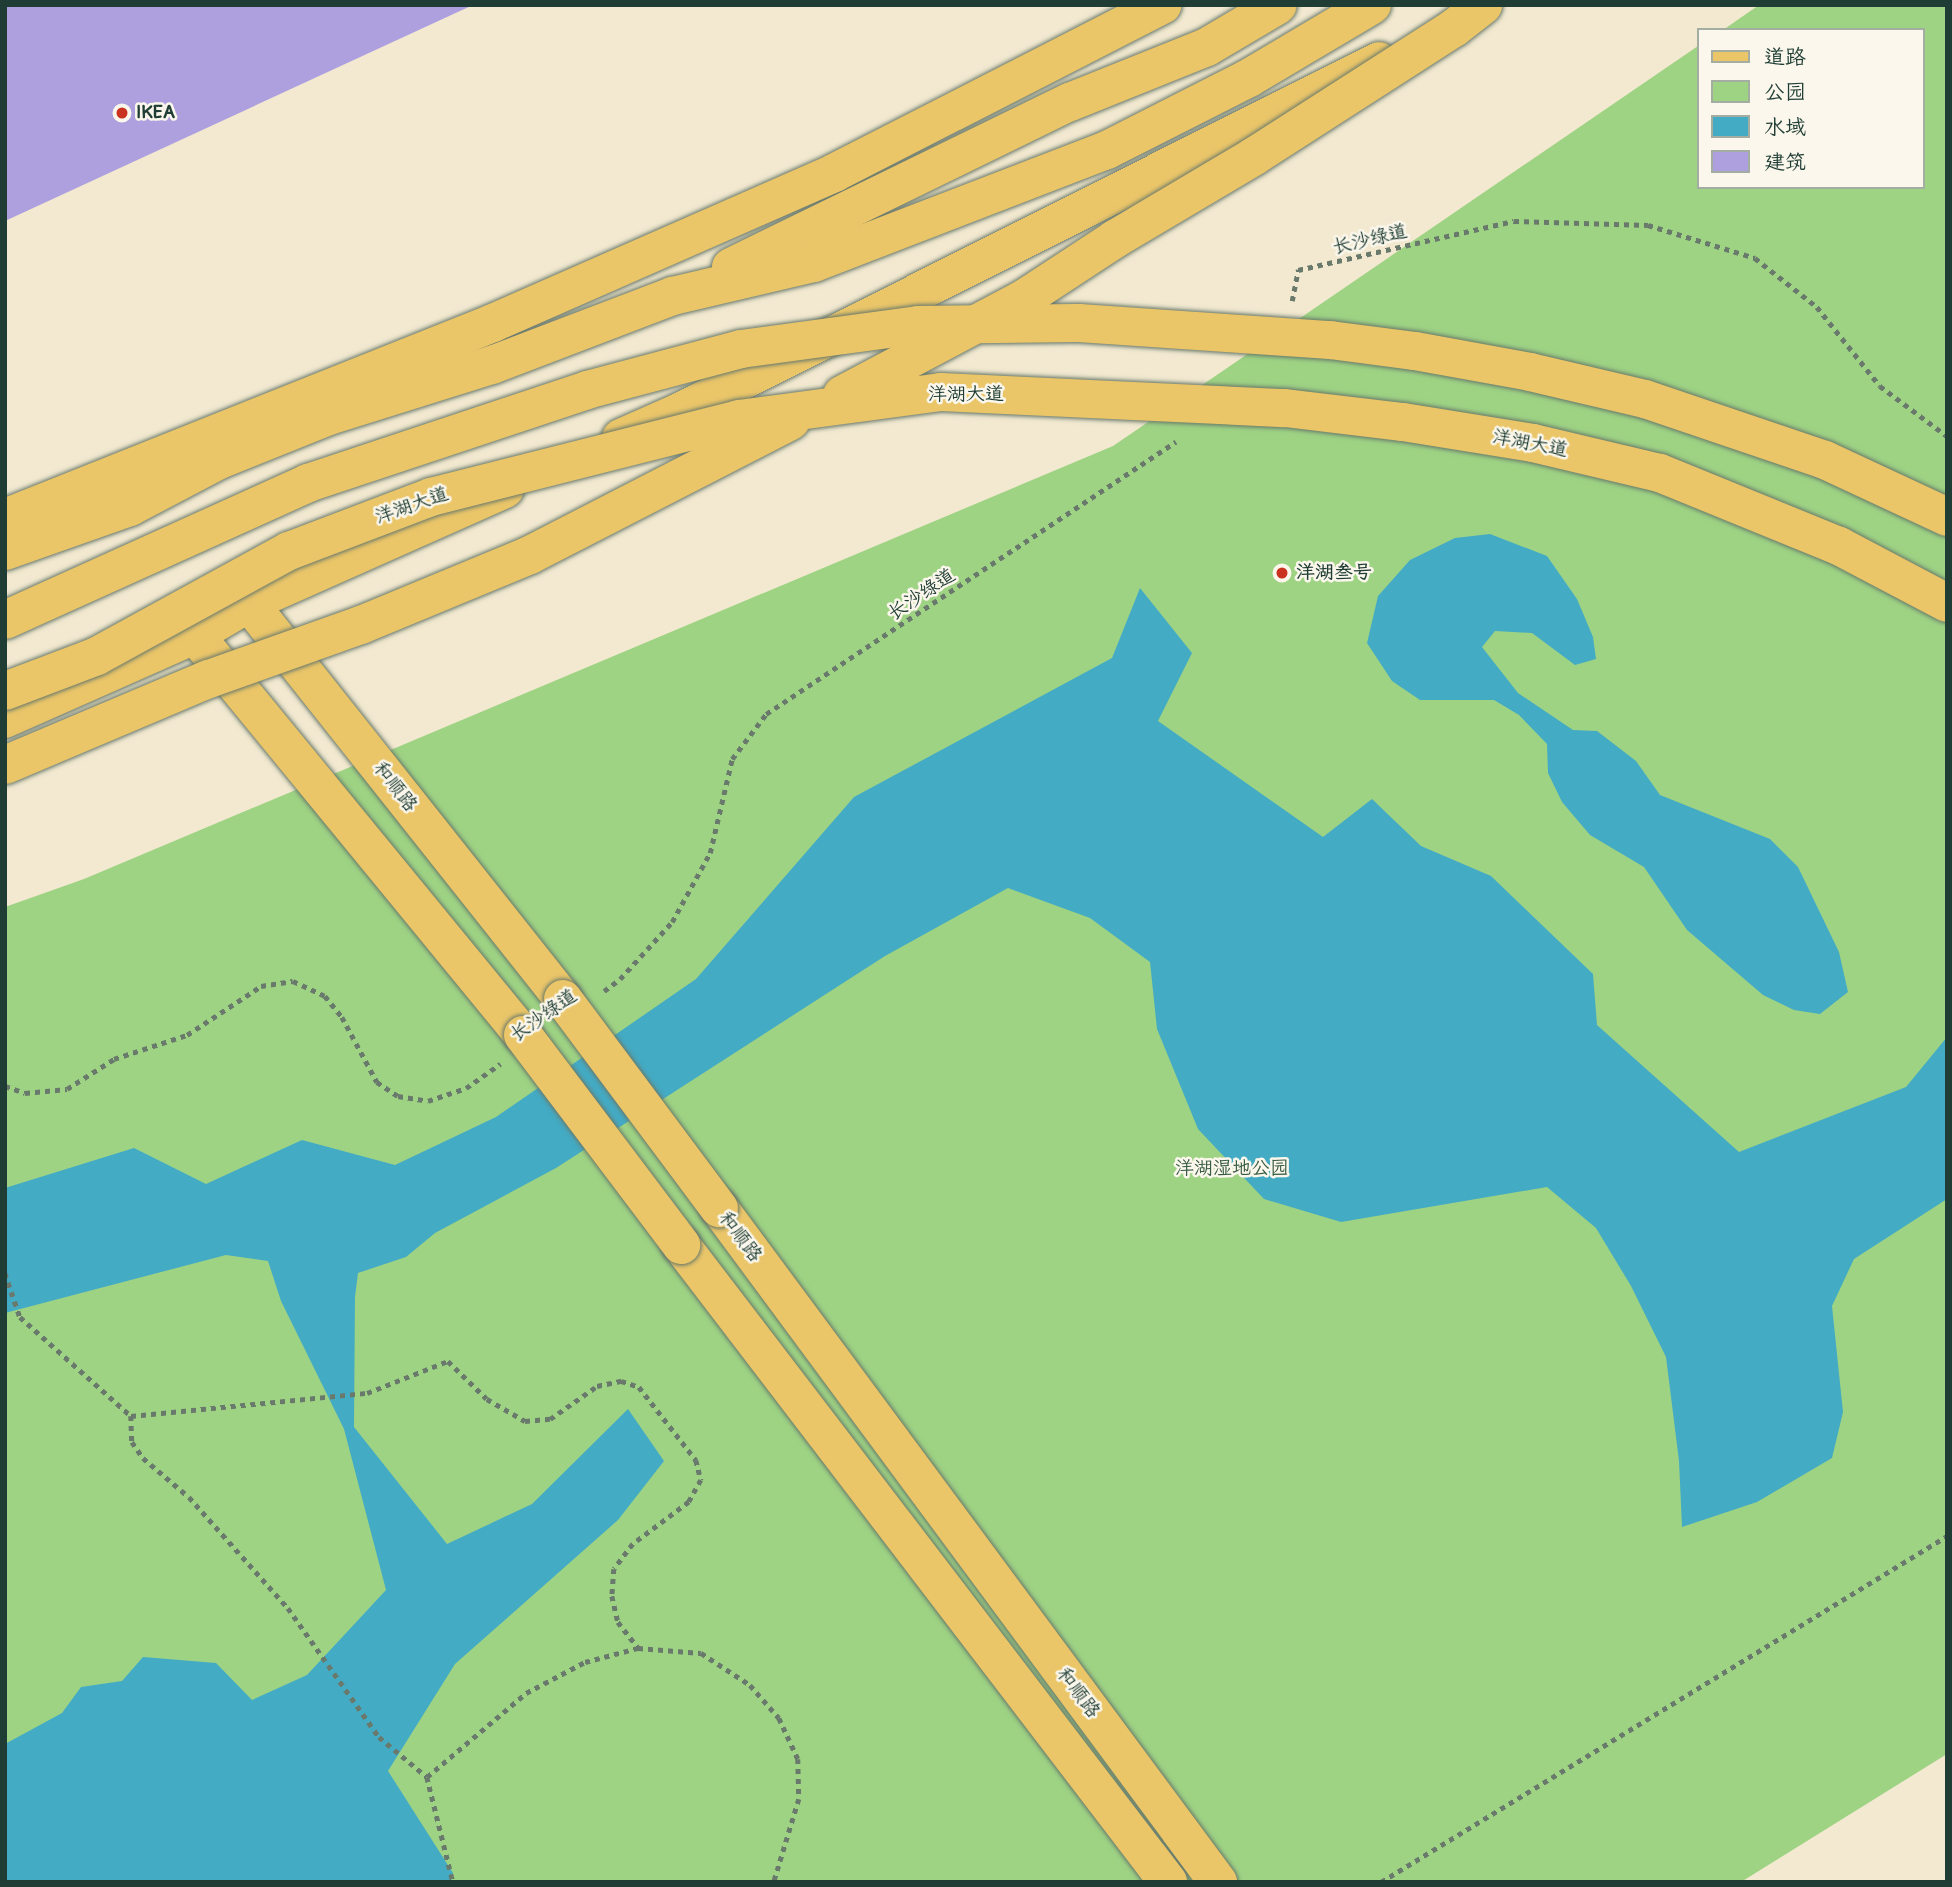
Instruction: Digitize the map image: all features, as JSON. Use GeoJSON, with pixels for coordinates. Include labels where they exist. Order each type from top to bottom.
{"type":"FeatureCollection","features":[{"type":"Feature","properties":{"kind":"main road"},"geometry":{"type":"LineString","coordinates":[[5,518],[493,323],[796,190],[1162,5]]}},
{"type":"Feature","properties":{"kind":"main road"},"geometry":{"type":"LineString","coordinates":[[5,551],[130,507],[219,460],[317,421],[492,365],[673,296],[1070,102],[1207,47],[1278,5]]}},
{"type":"Feature","properties":{"kind":"main road"},"geometry":{"type":"LineString","coordinates":[[673,296],[814,263],[1107,150],[1249,78],[1372,5]]}},
{"type":"Feature","properties":{"kind":"main road"},"geometry":{"type":"LineString","coordinates":[[5,765],[209,679],[360,625],[530,555],[858,387],[1025,298],[1115,239],[1264,150],[1454,28],[1483,5]]}},
{"type":"Feature","properties":{"kind":"main road"},"geometry":{"type":"LineString","coordinates":[[5,719],[195,635],[249,603],[680,412],[1492,5]]}},
{"type":"Feature","properties":{"kind":"main road"},"geometry":{"type":"LineString","coordinates":[[5,620],[308,483],[587,390],[741,349],[918,325],[1079,323],[1317,339],[1415,351],[1530,372],[1645,399],[1825,460],[1947,517]]}},
{"type":"Feature","properties":{"kind":"main road","name":"洋湖大道"},"geometry":{"type":"LineString","coordinates":[[5,691],[97,656],[289,551],[431,497],[739,419],[941,392],[1285,408],[1402,422],[1533,443],[1661,473],[1839,546],[1947,603]]}},
{"type":"Feature","properties":{"kind":"main road","name":"和顺路"},"geometry":{"type":"LineString","coordinates":[[249,603],[580,997],[719,1209],[1218,1882]]}},
{"type":"Feature","properties":{"kind":"main road"},"geometry":{"type":"LineString","coordinates":[[195,635],[516,1046],[681,1245],[1168,1882]]}},
{"type":"Feature","properties":{"kind":"path","name":"长沙绿道"},"geometry":{"type":"LineString","coordinates":[[1286,308],[1294,298],[1298,270],[1514,221],[1648,225],[1755,258],[1817,307],[1880,386],[1947,436]]}},
{"type":"Feature","properties":{"kind":"path","name":"长沙绿道"},"geometry":{"type":"LineString","coordinates":[[580,997],[620,979],[672,922],[710,853],[732,759],[766,714],[1179,440]]}},
{"type":"Feature","properties":{"kind":"path","name":"长沙绿道"},"geometry":{"type":"LineString","coordinates":[[5,1086],[25,1094],[67,1089],[114,1059],[187,1035],[261,986],[293,981],[325,996],[342,1017],[377,1082],[398,1096],[428,1101],[466,1088],[516,1046]]}},
{"type":"Feature","properties":{"kind":"path"},"geometry":{"type":"LineString","coordinates":[[5,1273],[20,1317],[131,1416],[132,1442],[143,1458],[189,1497],[288,1608],[379,1737],[427,1777],[453,1882]]}},
{"type":"Feature","properties":{"kind":"path"},"geometry":{"type":"LineString","coordinates":[[131,1416],[368,1393],[448,1361],[488,1399],[524,1421],[550,1419],[597,1386],[621,1381],[639,1387],[696,1460],[701,1480],[689,1502],[633,1544],[614,1569],[612,1596],[618,1622],[638,1648]]}},
{"type":"Feature","properties":{"kind":"path"},"geometry":{"type":"LineString","coordinates":[[1381,1882],[1947,1536]]}},
{"type":"Feature","properties":{"kind":"path"},"geometry":{"type":"LineString","coordinates":[[427,1777],[526,1693],[585,1662],[638,1648],[701,1654],[750,1685],[779,1718],[798,1759],[799,1800],[774,1882]]}},
{"type":"Feature","properties":{"kind":"green space","name":"洋湖湿地公园"},"geometry":{"type":"Polygon","coordinates":[[[1759,5],[1947,5],[1947,1754],[1741,1882],[5,1882],[5,907],[84,879],[1113,446],[1696,47],[1696,189],[1924,189],[1924,28],[1726,28],[1759,5]]]}},
{"type":"Feature","properties":{"kind":"water"},"geometry":{"type":"Polygon","coordinates":[[[1490,534],[1547,556],[1577,599],[1593,637],[1596,659],[1575,665],[1532,633],[1495,631],[1482,647],[1518,693],[1573,730],[1597,731],[1636,761],[1660,795],[1770,839],[1798,867],[1839,952],[1848,992],[1820,1014],[1794,1010],[1763,995],[1687,930],[1644,867],[1590,835],[1562,802],[1548,773],[1547,744],[1519,715],[1494,700],[1420,700],[1392,681],[1367,643],[1378,596],[1410,560],[1455,538],[1490,534]]]}},
{"type":"Feature","properties":{"kind":"water"},"geometry":{"type":"Polygon","coordinates":[[[1140,588],[1192,653],[1158,721],[1323,837],[1372,799],[1421,846],[1491,876],[1593,974],[1597,1025],[1739,1152],[1906,1087],[1947,1037],[1947,1199],[1854,1259],[1832,1306],[1843,1412],[1832,1458],[1757,1502],[1682,1527],[1679,1461],[1666,1357],[1631,1286],[1596,1228],[1547,1187],[1341,1222],[1264,1199],[1198,1129],[1157,1029],[1150,962],[1090,918],[1008,888],[885,956],[556,1168],[435,1233],[406,1257],[358,1273],[355,1297],[354,1427],[447,1544],[532,1504],[628,1409],[664,1461],[618,1520],[455,1664],[388,1771],[453,1873],[451,1882],[5,1882],[5,1744],[62,1713],[81,1687],[122,1681],[143,1657],[216,1663],[252,1700],[307,1675],[386,1590],[344,1429],[281,1301],[268,1261],[226,1255],[5,1313],[5,1188],[134,1148],[206,1184],[302,1140],[395,1165],[496,1117],[696,979],[854,797],[1112,658],[1140,588]]]}},
{"type":"Feature","properties":{"kind":"building","name":"IKEA"},"geometry":{"type":"Polygon","coordinates":[[[5,5],[473,5],[5,221],[5,5]]]}},
{"type":"Feature","properties":{"kind":"place","name":"IKEA"},"geometry":{"type":"Point","coordinates":[122,113]}},
{"type":"Feature","properties":{"kind":"place","name":"洋湖叁号"},"geometry":{"type":"Point","coordinates":[1282,573]}}]}
